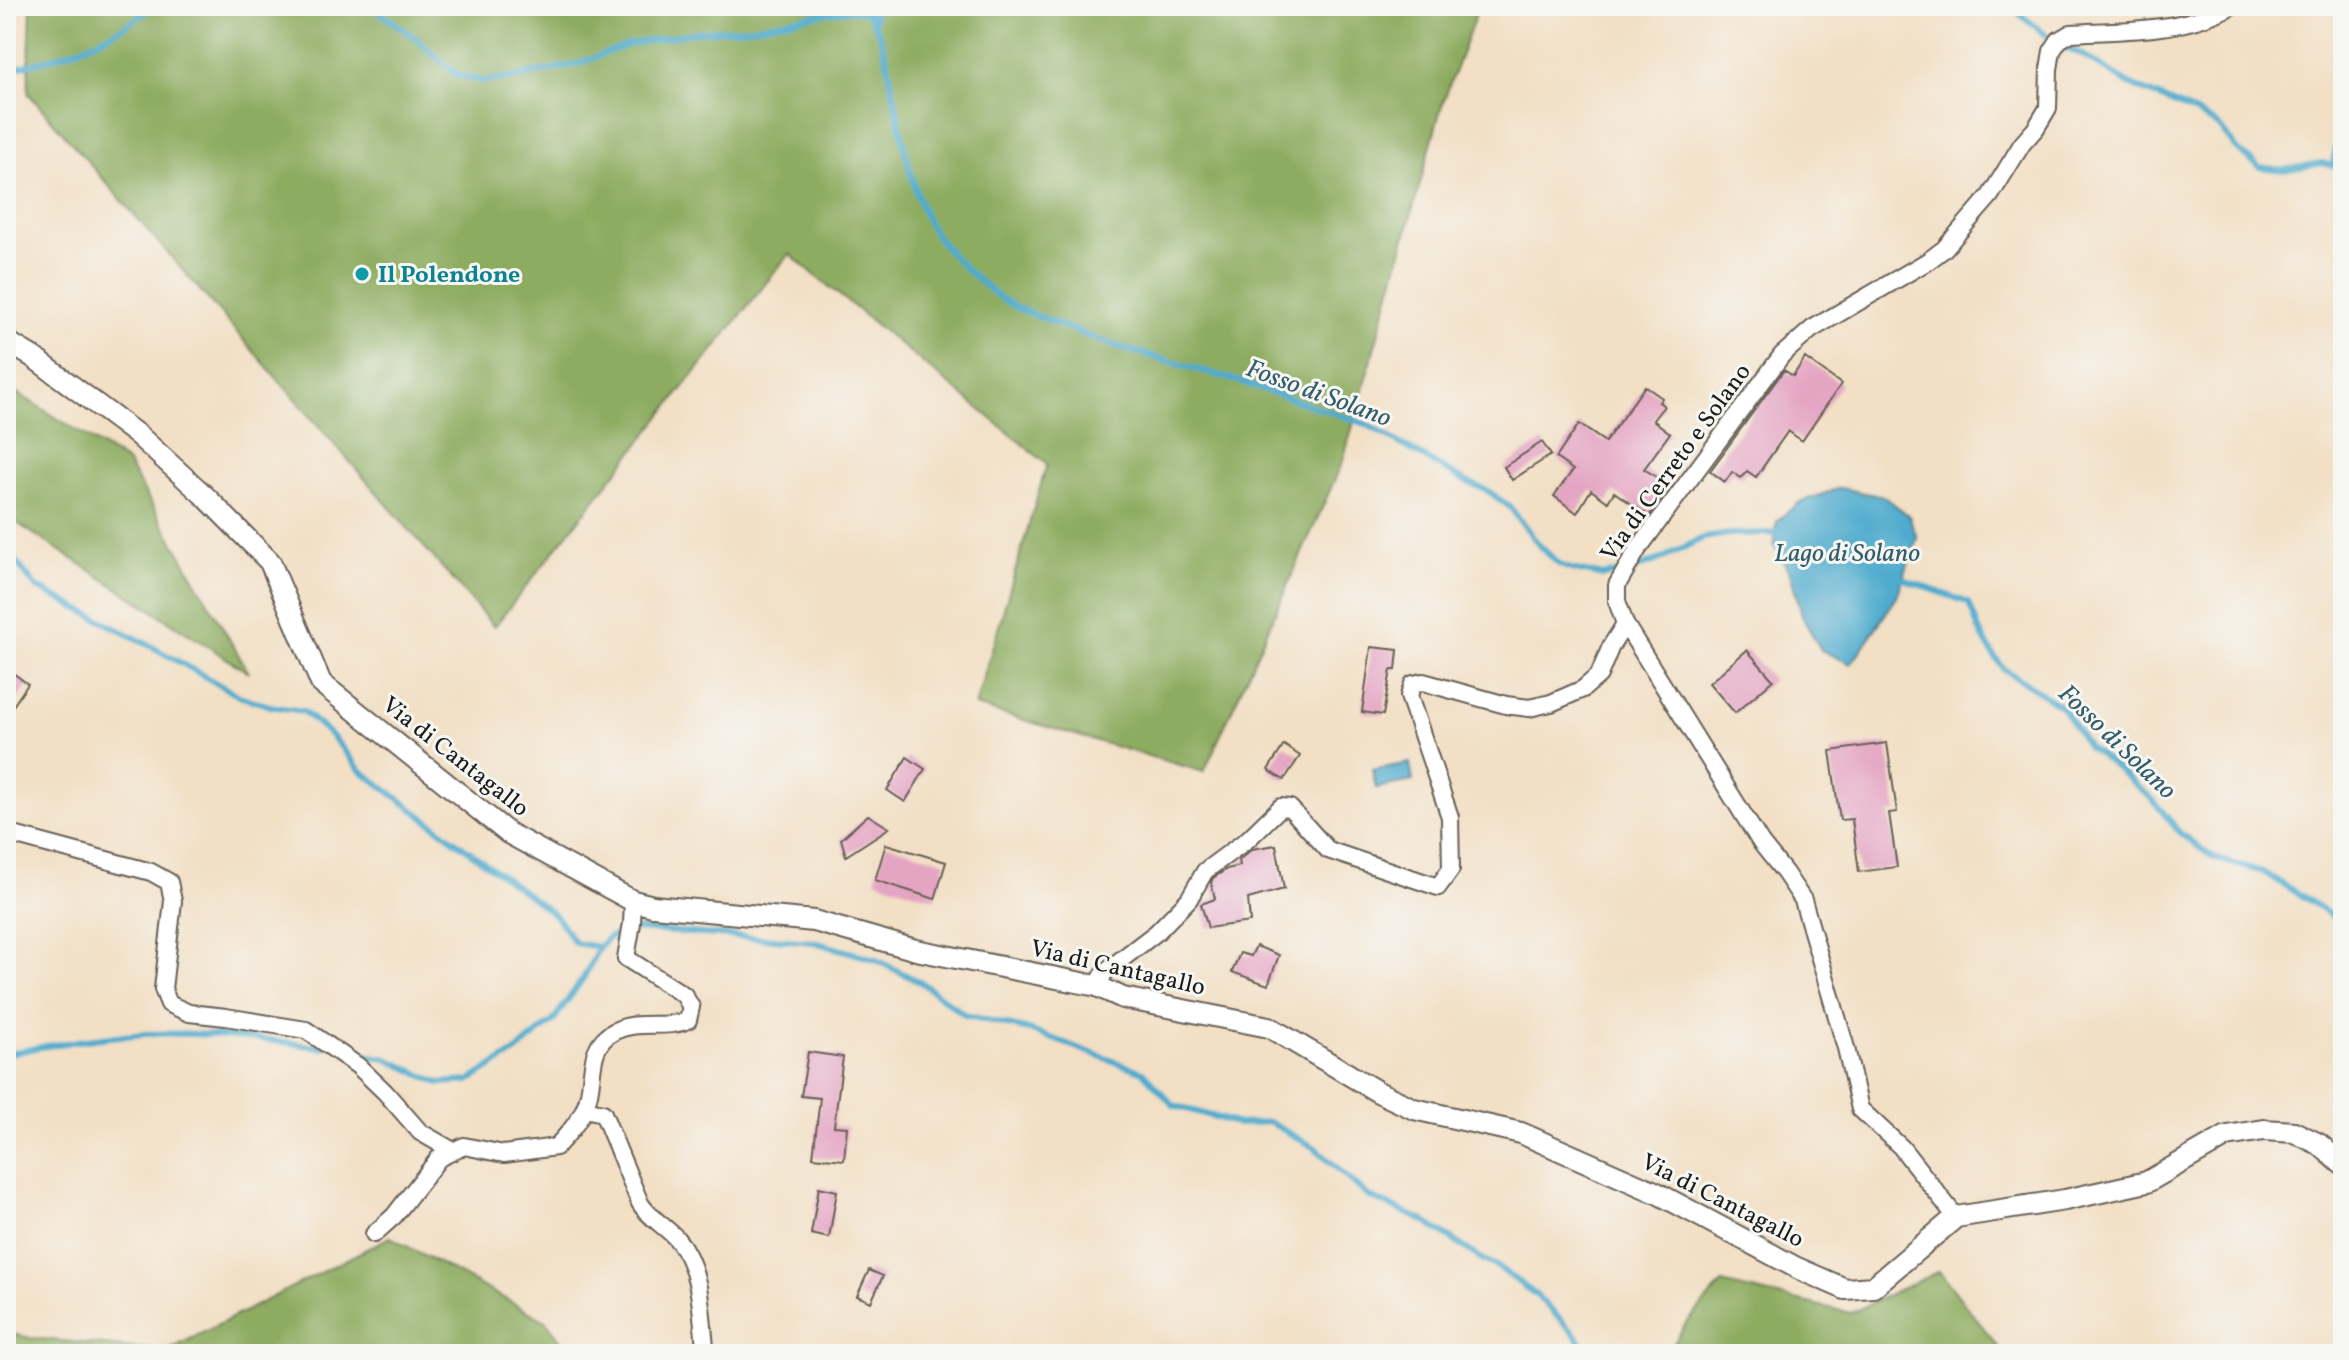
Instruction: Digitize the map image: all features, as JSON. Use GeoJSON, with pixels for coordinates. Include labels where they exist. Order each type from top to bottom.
{"type":"FeatureCollection","features":[{"type":"Feature","properties":{"kind":"street","name":"Via di Cerreto e Solano"},"geometry":{"type":"LineString","coordinates":[[1956,1217],[1901,1147],[1860,1109],[1846,1048],[1803,900],[1761,843],[1625,624],[1617,601],[1617,585],[1638,549],[1782,355],[1812,329],[1944,249],[1990,196],[2048,108],[2049,69],[2056,46],[2071,33],[2180,24],[2231,6]]}},
{"type":"Feature","properties":{"kind":"street","name":"Via di Cantagallo"},"geometry":{"type":"LineString","coordinates":[[6,341],[33,357],[139,436],[207,498],[270,562],[321,683],[508,833],[633,901],[653,906],[814,921],[916,950],[1097,986],[1123,998],[1269,1027],[1402,1104],[1521,1133],[1657,1193],[1797,1268],[1845,1289],[1873,1287],[1956,1217]]}},
{"type":"Feature","properties":{"kind":"street"},"geometry":{"type":"LineString","coordinates":[[1097,986],[1105,972],[1157,932],[1189,899],[1205,871],[1248,839],[1281,807],[1290,808],[1328,850],[1438,887],[1451,869],[1450,817],[1409,696],[1413,684],[1423,682],[1506,705],[1529,708],[1551,703],[1583,689],[1599,675],[1611,646],[1625,624]]}},
{"type":"Feature","properties":{"kind":"street"},"geometry":{"type":"LineString","coordinates":[[6,833],[151,872],[169,882],[173,901],[163,989],[169,1004],[189,1013],[306,1030],[358,1066],[420,1132],[453,1151]]}},
{"type":"Feature","properties":{"kind":"street"},"geometry":{"type":"LineString","coordinates":[[374,1234],[394,1216],[439,1158],[453,1151],[464,1146],[504,1154],[556,1147],[585,1109],[595,1050],[605,1037],[618,1029],[645,1024],[676,1025],[688,1020],[691,1007],[684,995],[626,958],[633,901]]}},
{"type":"Feature","properties":{"kind":"street"},"geometry":{"type":"LineString","coordinates":[[585,1109],[603,1113],[647,1215],[677,1240],[693,1267],[708,1354]]}},
{"type":"Feature","properties":{"kind":"street"},"geometry":{"type":"LineString","coordinates":[[1956,1217],[2065,1200],[2147,1182],[2227,1136],[2264,1130],[2294,1132],[2319,1144],[2343,1165]]}},
{"type":"Feature","properties":{"kind":"green space"},"geometry":{"type":"Polygon","coordinates":[[[31,6],[1479,6],[1441,108],[1343,461],[1204,772],[975,706],[1047,464],[789,254],[494,627],[28,93],[31,6]]]}},
{"type":"Feature","properties":{"kind":"green space"},"geometry":{"type":"Polygon","coordinates":[[[6,386],[127,462],[249,673],[6,516],[6,386]]]}},
{"type":"Feature","properties":{"kind":"green space"},"geometry":{"type":"Polygon","coordinates":[[[390,1237],[546,1321],[571,1354],[6,1354],[6,1332],[30,1338],[167,1351],[390,1237]]]}},
{"type":"Feature","properties":{"kind":"green space"},"geometry":{"type":"Polygon","coordinates":[[[1939,1271],[2004,1354],[1668,1354],[1684,1326],[1722,1283],[1851,1313],[1939,1271]]]}},
{"type":"Feature","properties":{"kind":"water","name":"Lago di Solano"},"geometry":{"type":"Polygon","coordinates":[[[1840,488],[1885,497],[1909,516],[1917,538],[1897,597],[1851,664],[1821,650],[1803,618],[1790,573],[1774,545],[1777,521],[1800,502],[1840,488]]]}},
{"type":"Feature","properties":{"kind":"water"},"geometry":{"type":"Polygon","coordinates":[[[1410,763],[1413,781],[1376,788],[1372,770],[1410,763]]]}},
{"type":"Feature","properties":{"kind":"building"},"geometry":{"type":"Polygon","coordinates":[[[1805,358],[1841,384],[1802,441],[1788,431],[1756,477],[1747,471],[1741,478],[1732,472],[1725,482],[1710,471],[1784,370],[1793,376],[1805,358]]]}},
{"type":"Feature","properties":{"kind":"building"},"geometry":{"type":"Polygon","coordinates":[[[1645,386],[1662,398],[1659,402],[1664,406],[1653,420],[1670,433],[1644,469],[1671,486],[1649,516],[1614,492],[1608,502],[1591,490],[1577,513],[1554,496],[1573,470],[1556,458],[1579,424],[1605,442],[1645,386]]]}},
{"type":"Feature","properties":{"kind":"building"},"geometry":{"type":"Polygon","coordinates":[[[1542,442],[1551,455],[1512,480],[1504,467],[1542,442]]]}},
{"type":"Feature","properties":{"kind":"building"},"geometry":{"type":"Polygon","coordinates":[[[1371,647],[1398,650],[1396,670],[1391,670],[1383,715],[1362,712],[1371,647]]]}},
{"type":"Feature","properties":{"kind":"building"},"geometry":{"type":"Polygon","coordinates":[[[1747,650],[1773,680],[1735,713],[1709,683],[1747,650]]]}},
{"type":"Feature","properties":{"kind":"building"},"geometry":{"type":"Polygon","coordinates":[[[6,668],[28,684],[6,716],[6,668]]]}},
{"type":"Feature","properties":{"kind":"building"},"geometry":{"type":"Polygon","coordinates":[[[1887,743],[1897,812],[1889,813],[1897,867],[1859,872],[1852,819],[1840,820],[1830,751],[1887,743]]]}},
{"type":"Feature","properties":{"kind":"building"},"geometry":{"type":"Polygon","coordinates":[[[1284,745],[1300,756],[1284,780],[1268,770],[1284,745]]]}},
{"type":"Feature","properties":{"kind":"building"},"geometry":{"type":"Polygon","coordinates":[[[907,757],[925,769],[905,802],[887,790],[907,757]]]}},
{"type":"Feature","properties":{"kind":"building"},"geometry":{"type":"Polygon","coordinates":[[[868,815],[889,828],[846,856],[841,839],[868,815]]]}},
{"type":"Feature","properties":{"kind":"building"},"geometry":{"type":"Polygon","coordinates":[[[886,844],[946,862],[935,899],[875,880],[886,844]]]}},
{"type":"Feature","properties":{"kind":"building"},"geometry":{"type":"Polygon","coordinates":[[[1276,845],[1284,889],[1248,899],[1250,922],[1208,928],[1201,904],[1215,899],[1213,878],[1227,869],[1240,866],[1239,860],[1252,849],[1276,845]]]}},
{"type":"Feature","properties":{"kind":"building"},"geometry":{"type":"Polygon","coordinates":[[[1256,946],[1279,955],[1268,985],[1232,972],[1240,953],[1251,956],[1256,946]]]}},
{"type":"Feature","properties":{"kind":"building"},"geometry":{"type":"Polygon","coordinates":[[[808,1052],[843,1057],[834,1126],[847,1127],[844,1160],[813,1157],[820,1098],[801,1096],[808,1052]]]}},
{"type":"Feature","properties":{"kind":"building"},"geometry":{"type":"Polygon","coordinates":[[[819,1187],[837,1191],[829,1238],[811,1234],[819,1187]]]}},
{"type":"Feature","properties":{"kind":"building"},"geometry":{"type":"Polygon","coordinates":[[[869,1270],[883,1276],[871,1302],[857,1296],[869,1270]]]}},
{"type":"Feature","properties":{"kind":"waterway"},"geometry":{"type":"LineString","coordinates":[[6,70],[84,47],[120,29],[154,6]]}},
{"type":"Feature","properties":{"kind":"waterway","name":"Fosso di Solano"},"geometry":{"type":"LineString","coordinates":[[370,6],[413,36],[457,75],[483,81],[577,64],[630,44],[698,32],[748,28],[827,13],[865,12],[883,46],[910,169],[926,218],[942,243],[966,269],[992,292],[1017,308],[1112,345],[1235,380],[1366,424],[1488,491],[1510,507],[1540,546],[1560,565],[1571,569],[1603,576],[1637,568],[1703,538],[1729,534],[1782,535]]}},
{"type":"Feature","properties":{"kind":"waterway"},"geometry":{"type":"LineString","coordinates":[[874,6],[874,21]]}},
{"type":"Feature","properties":{"kind":"waterway"},"geometry":{"type":"LineString","coordinates":[[2010,6],[2060,46],[2081,54],[2129,84],[2218,125],[2237,149],[2259,167],[2283,170],[2322,163],[2343,168]]}},
{"type":"Feature","properties":{"kind":"waterway"},"geometry":{"type":"LineString","coordinates":[[2333,164],[2343,129]]}},
{"type":"Feature","properties":{"kind":"waterway"},"geometry":{"type":"LineString","coordinates":[[6,543],[14,559],[36,587],[151,646],[239,696],[270,706],[303,711],[332,736],[360,770],[555,915],[575,943],[599,947],[609,937],[635,929],[814,942],[874,959],[922,983],[965,1015],[1029,1030],[1143,1072],[1173,1105],[1239,1124],[1269,1122],[1314,1147],[1368,1196],[1424,1221],[1498,1267],[1536,1295],[1590,1354]]}},
{"type":"Feature","properties":{"kind":"waterway","name":"Fosso di Solano"},"geometry":{"type":"LineString","coordinates":[[1898,577],[1969,603],[1979,630],[2004,669],[2062,707],[2088,747],[2152,799],[2181,834],[2214,858],[2263,872],[2321,908],[2343,926]]}},
{"type":"Feature","properties":{"kind":"waterway"},"geometry":{"type":"LineString","coordinates":[[347,1052],[385,1058],[439,1083],[469,1081],[515,1052],[553,1021],[584,977],[599,947]]}},
{"type":"Feature","properties":{"kind":"waterway"},"geometry":{"type":"LineString","coordinates":[[6,1054],[76,1041],[146,1034],[235,1037],[324,1048]]}},
{"type":"Feature","properties":{"kind":"place","name":"Il Polendone"},"geometry":{"type":"Point","coordinates":[362,274]}}]}
